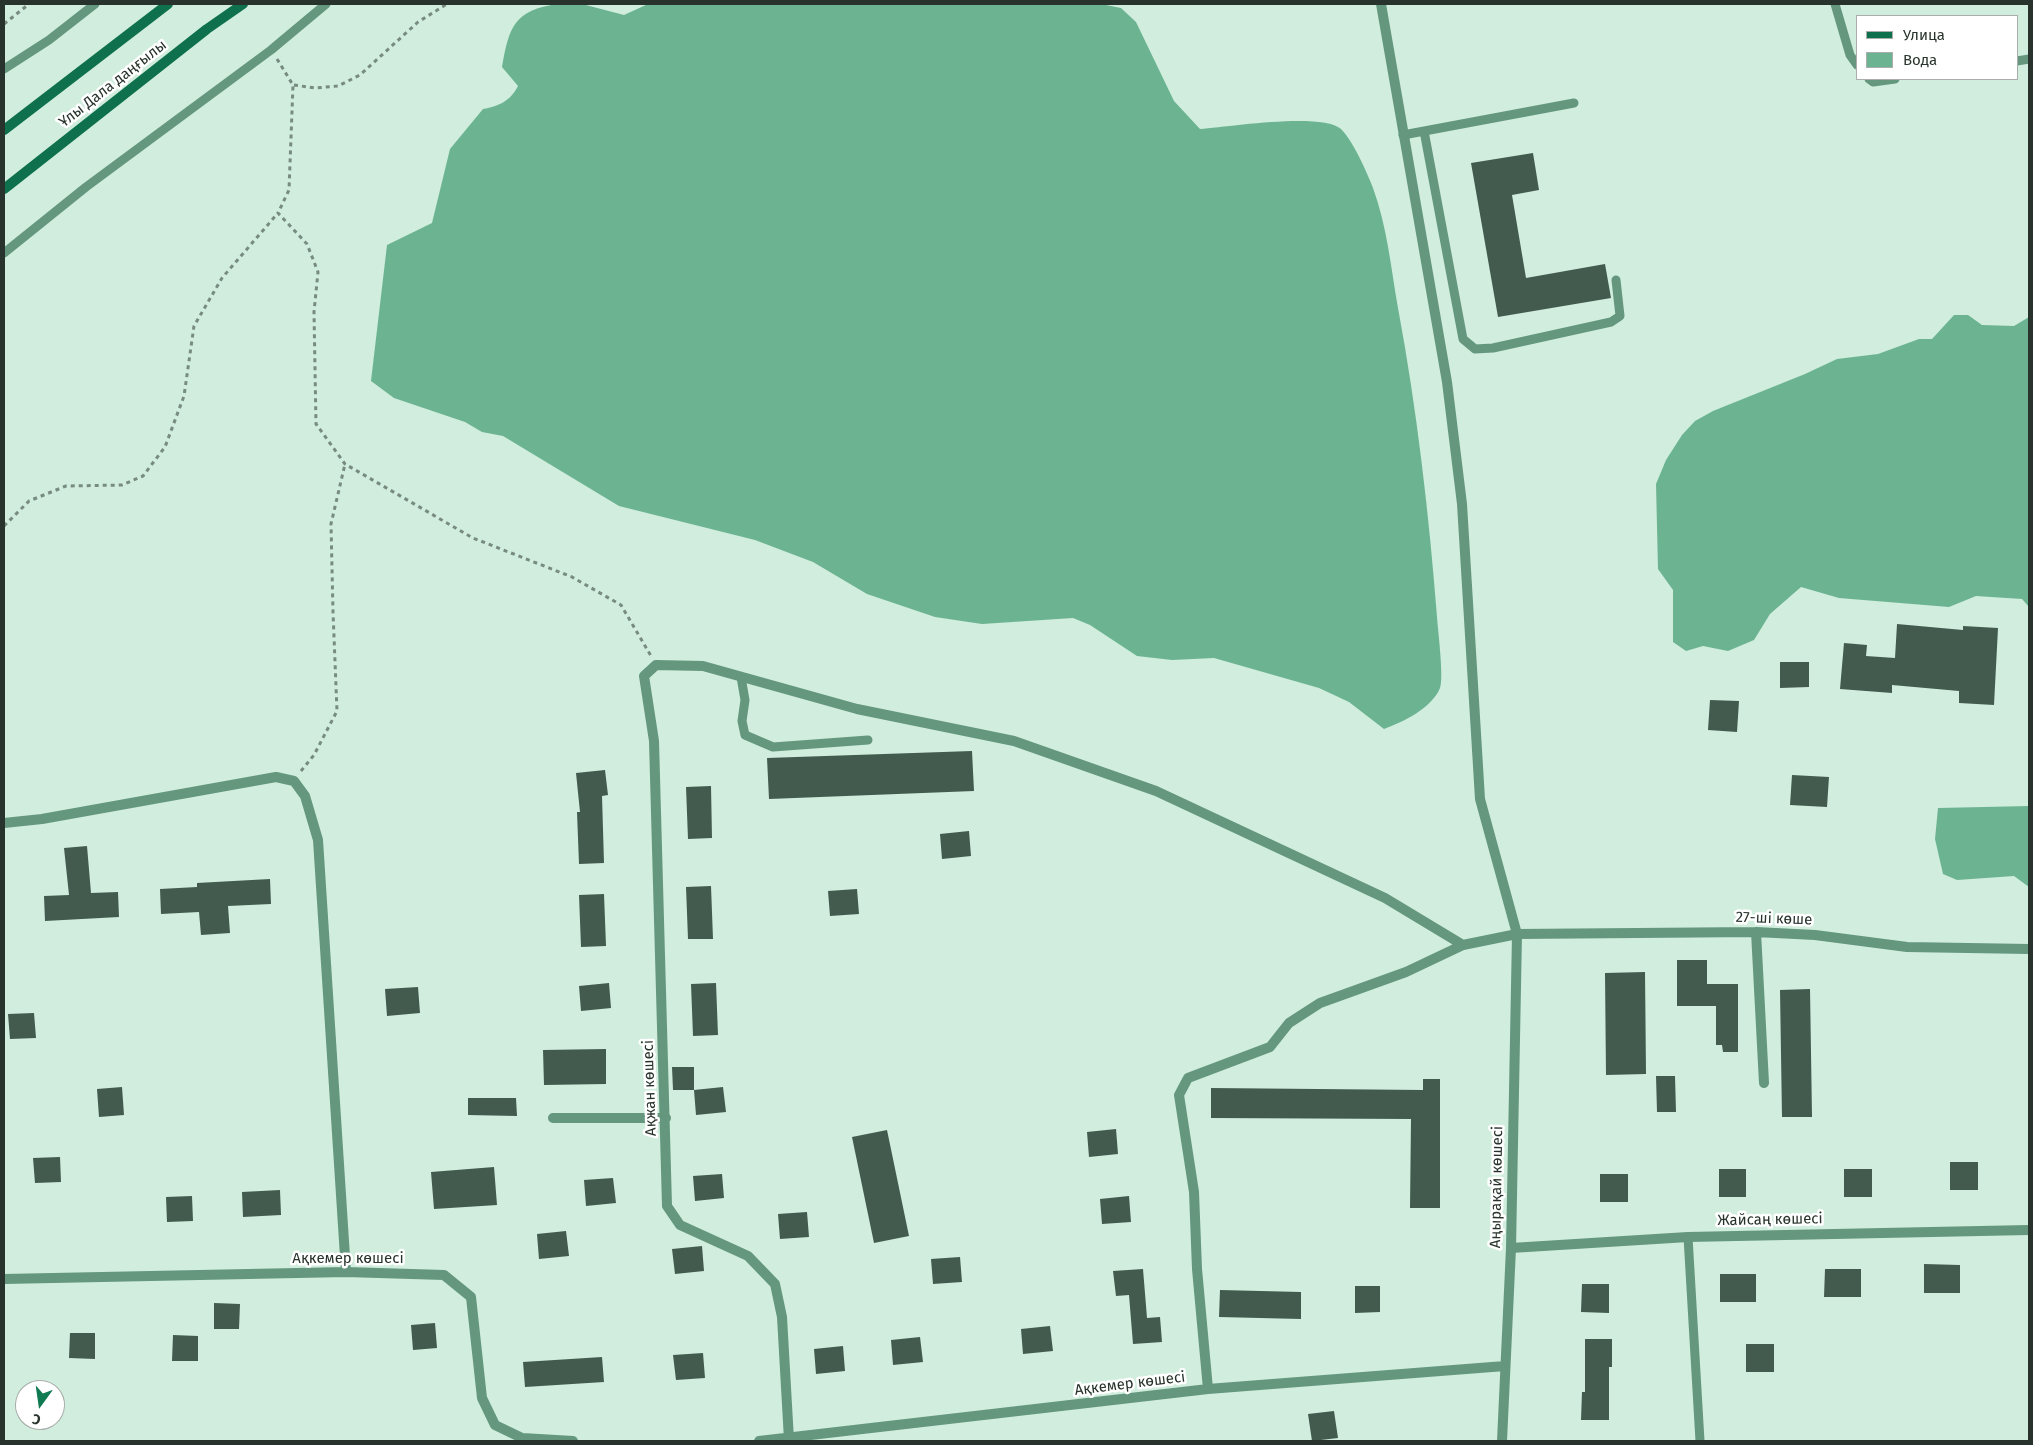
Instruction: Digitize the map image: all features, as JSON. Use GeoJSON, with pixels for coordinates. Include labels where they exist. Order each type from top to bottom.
{"type":"FeatureCollection","features":[{"type":"Feature","properties":{"kind":"main road","name":"Ұлы Дала даңғылы"},"geometry":{"type":"LineString","coordinates":[[4,130],[168,4]]}},
{"type":"Feature","properties":{"kind":"main road","name":"Ұлы Дала даңғылы"},"geometry":{"type":"LineString","coordinates":[[4,189],[207,29],[243,4]]}},
{"type":"Feature","properties":{"kind":"street","name":"Аңырақай көшесі"},"geometry":{"type":"LineString","coordinates":[[1381,4],[1447,382],[1462,504],[1480,799],[1517,934],[1511,1248],[1502,1441]]}},
{"type":"Feature","properties":{"kind":"street","name":"Ақжан көшесі"},"geometry":{"type":"LineString","coordinates":[[656,665],[644,676],[654,741],[667,1206],[680,1225],[748,1256],[775,1284],[782,1317],[789,1440]]}},
{"type":"Feature","properties":{"kind":"street"},"geometry":{"type":"LineString","coordinates":[[656,665],[703,666],[857,709],[1014,741],[1156,791],[1385,898],[1463,945]]}},
{"type":"Feature","properties":{"kind":"street"},"geometry":{"type":"LineString","coordinates":[[4,823],[42,819],[276,777],[294,781],[305,796],[318,840],[346,1272]]}},
{"type":"Feature","properties":{"kind":"street","name":"27-ші көше"},"geometry":{"type":"LineString","coordinates":[[1208,1389],[1197,1269],[1194,1192],[1179,1095],[1182,1086],[1188,1078],[1270,1047],[1288,1023],[1320,1003],[1406,972],[1463,945],[1517,934],[1756,932],[1816,935],[1907,946],[2029,948]]}},
{"type":"Feature","properties":{"kind":"street"},"geometry":{"type":"LineString","coordinates":[[1756,932],[1764,1083]]}},
{"type":"Feature","properties":{"kind":"street"},"geometry":{"type":"LineString","coordinates":[[553,1118],[666,1118]]}},
{"type":"Feature","properties":{"kind":"street","name":"Жайсаң көшесі"},"geometry":{"type":"LineString","coordinates":[[1511,1248],[1688,1237],[2029,1230]]}},
{"type":"Feature","properties":{"kind":"street","name":"Ақкемер көшесі"},"geometry":{"type":"LineString","coordinates":[[4,1279],[346,1272],[444,1275],[471,1296],[482,1398],[495,1425],[522,1438],[573,1441]]}},
{"type":"Feature","properties":{"kind":"street","name":"Ақкемер көшесі"},"geometry":{"type":"LineString","coordinates":[[759,1441],[789,1440],[1208,1389],[1505,1366]]}},
{"type":"Feature","properties":{"kind":"lane"},"geometry":{"type":"LineString","coordinates":[[4,69],[49,40],[95,4]]}},
{"type":"Feature","properties":{"kind":"lane"},"geometry":{"type":"LineString","coordinates":[[4,253],[86,187],[271,50],[326,4]]}},
{"type":"Feature","properties":{"kind":"lane"},"geometry":{"type":"LineString","coordinates":[[1835,4],[1850,55],[1856,63]]}},
{"type":"Feature","properties":{"kind":"lane"},"geometry":{"type":"LineString","coordinates":[[1870,80],[1873,82],[1888,80]]}},
{"type":"Feature","properties":{"kind":"lane"},"geometry":{"type":"LineString","coordinates":[[1403,134],[1574,103]]}},
{"type":"Feature","properties":{"kind":"lane"},"geometry":{"type":"LineString","coordinates":[[1424,130],[1463,339],[1475,349],[1493,348],[1611,322],[1620,316],[1616,280]]}},
{"type":"Feature","properties":{"kind":"lane"},"geometry":{"type":"LineString","coordinates":[[741,676],[746,700],[742,721],[745,735],[754,740],[773,747],[868,740]]}},
{"type":"Feature","properties":{"kind":"lane"},"geometry":{"type":"LineString","coordinates":[[1688,1237],[1700,1441]]}},
{"type":"Feature","properties":{"kind":"path"},"geometry":{"type":"LineString","coordinates":[[4,24],[29,4]]}},
{"type":"Feature","properties":{"kind":"path"},"geometry":{"type":"LineString","coordinates":[[293,85],[316,88],[338,86],[360,75],[418,22],[447,4]]}},
{"type":"Feature","properties":{"kind":"path"},"geometry":{"type":"LineString","coordinates":[[4,526],[28,501],[66,486],[122,485],[143,476],[165,447],[184,396],[194,326],[222,278],[278,213],[289,190],[293,85],[271,50]]}},
{"type":"Feature","properties":{"kind":"path"},"geometry":{"type":"LineString","coordinates":[[278,213],[308,244],[318,272],[314,312],[316,424],[345,464],[473,538],[572,577],[621,604],[656,665]]}},
{"type":"Feature","properties":{"kind":"path"},"geometry":{"type":"LineString","coordinates":[[294,781],[314,755],[338,711],[332,612],[332,524],[345,464]]}},
{"type":"Feature","properties":{"kind":"water"},"geometry":{"type":"Polygon","coordinates":[[[558,4],[582,4],[624,15],[648,4],[1101,4],[1121,8],[1136,22],[1174,101],[1200,129],[1295,121],[1331,124],[1341,129],[1346,134],[1359,157],[1378,202],[1388,247],[1405,346],[1422,462],[1440,654],[1441,683],[1431,702],[1416,713],[1384,729],[1349,702],[1319,688],[1214,658],[1172,660],[1137,656],[1090,625],[1073,618],[982,624],[935,617],[867,594],[813,562],[755,540],[619,506],[503,436],[482,432],[465,422],[394,398],[371,381],[387,245],[432,223],[450,149],[483,109],[504,102],[512,96],[518,86],[502,67],[511,31],[523,16],[543,7],[558,4]]]}},
{"type":"Feature","properties":{"kind":"water"},"geometry":{"type":"Polygon","coordinates":[[[1954,315],[1968,315],[1982,325],[2014,326],[2029,317],[2029,607],[2022,599],[1976,596],[1949,607],[1839,598],[1801,587],[1770,614],[1754,640],[1728,651],[1703,646],[1686,651],[1673,642],[1673,590],[1658,569],[1656,484],[1666,460],[1682,435],[1695,421],[1713,411],[1837,359],[1878,354],[1919,339],[1932,339],[1954,315]]]}},
{"type":"Feature","properties":{"kind":"water"},"geometry":{"type":"Polygon","coordinates":[[[2029,806],[2029,887],[2014,876],[1957,880],[1943,874],[1935,839],[1938,808],[2029,806]]]}},
{"type":"Feature","properties":{"kind":"building"},"geometry":{"type":"Polygon","coordinates":[[[1533,153],[1539,190],[1512,195],[1526,278],[1605,264],[1611,298],[1498,317],[1471,163],[1533,153]]]}},
{"type":"Feature","properties":{"kind":"building"},"geometry":{"type":"Polygon","coordinates":[[[1897,624],[1963,630],[1963,626],[1998,628],[1994,705],[1959,703],[1959,691],[1892,685],[1892,693],[1840,689],[1844,643],[1867,645],[1866,656],[1895,658],[1897,624]]]}},
{"type":"Feature","properties":{"kind":"building"},"geometry":{"type":"Polygon","coordinates":[[[1780,662],[1809,662],[1809,687],[1780,688],[1780,662]]]}},
{"type":"Feature","properties":{"kind":"building"},"geometry":{"type":"Polygon","coordinates":[[[1710,700],[1739,701],[1737,732],[1708,730],[1710,700]]]}},
{"type":"Feature","properties":{"kind":"building"},"geometry":{"type":"Polygon","coordinates":[[[972,751],[974,791],[769,799],[767,758],[972,751]]]}},
{"type":"Feature","properties":{"kind":"building"},"geometry":{"type":"Polygon","coordinates":[[[605,770],[608,795],[602,796],[604,863],[579,864],[577,812],[580,812],[576,773],[605,770]]]}},
{"type":"Feature","properties":{"kind":"building"},"geometry":{"type":"Polygon","coordinates":[[[1792,775],[1829,777],[1827,807],[1790,805],[1792,775]]]}},
{"type":"Feature","properties":{"kind":"building"},"geometry":{"type":"Polygon","coordinates":[[[711,786],[712,838],[688,839],[686,787],[711,786]]]}},
{"type":"Feature","properties":{"kind":"building"},"geometry":{"type":"Polygon","coordinates":[[[969,831],[971,856],[942,859],[940,834],[969,831]]]}},
{"type":"Feature","properties":{"kind":"building"},"geometry":{"type":"Polygon","coordinates":[[[87,846],[91,893],[118,892],[119,917],[45,921],[44,896],[69,895],[64,848],[87,846]]]}},
{"type":"Feature","properties":{"kind":"building"},"geometry":{"type":"Polygon","coordinates":[[[270,879],[271,904],[228,906],[230,933],[201,935],[199,912],[161,914],[160,889],[197,887],[197,883],[270,879]]]}},
{"type":"Feature","properties":{"kind":"building"},"geometry":{"type":"Polygon","coordinates":[[[711,886],[713,939],[688,939],[686,887],[711,886]]]}},
{"type":"Feature","properties":{"kind":"building"},"geometry":{"type":"Polygon","coordinates":[[[857,889],[859,914],[830,916],[828,891],[857,889]]]}},
{"type":"Feature","properties":{"kind":"building"},"geometry":{"type":"Polygon","coordinates":[[[604,894],[606,946],[581,947],[579,895],[604,894]]]}},
{"type":"Feature","properties":{"kind":"building"},"geometry":{"type":"Polygon","coordinates":[[[1677,960],[1707,960],[1707,984],[1738,984],[1738,1052],[1723,1052],[1722,1045],[1716,1045],[1716,1006],[1677,1006],[1677,960]]]}},
{"type":"Feature","properties":{"kind":"building"},"geometry":{"type":"Polygon","coordinates":[[[1645,972],[1646,1074],[1606,1075],[1605,973],[1645,972]]]}},
{"type":"Feature","properties":{"kind":"building"},"geometry":{"type":"Polygon","coordinates":[[[609,983],[611,1008],[581,1011],[579,986],[609,983]]]}},
{"type":"Feature","properties":{"kind":"building"},"geometry":{"type":"Polygon","coordinates":[[[716,983],[718,1035],[693,1036],[691,984],[716,983]]]}},
{"type":"Feature","properties":{"kind":"building"},"geometry":{"type":"Polygon","coordinates":[[[418,987],[420,1013],[387,1016],[385,989],[418,987]]]}},
{"type":"Feature","properties":{"kind":"building"},"geometry":{"type":"Polygon","coordinates":[[[1810,989],[1812,1117],[1782,1117],[1780,990],[1810,989]]]}},
{"type":"Feature","properties":{"kind":"building"},"geometry":{"type":"Polygon","coordinates":[[[34,1013],[36,1038],[10,1039],[8,1014],[34,1013]]]}},
{"type":"Feature","properties":{"kind":"building"},"geometry":{"type":"Polygon","coordinates":[[[606,1049],[606,1084],[544,1085],[543,1050],[606,1049]]]}},
{"type":"Feature","properties":{"kind":"building"},"geometry":{"type":"Polygon","coordinates":[[[672,1067],[694,1067],[694,1090],[673,1090],[672,1067]]]}},
{"type":"Feature","properties":{"kind":"building"},"geometry":{"type":"Polygon","coordinates":[[[1656,1076],[1675,1076],[1676,1112],[1657,1112],[1656,1076]]]}},
{"type":"Feature","properties":{"kind":"building"},"geometry":{"type":"Polygon","coordinates":[[[1423,1079],[1440,1079],[1440,1208],[1410,1208],[1411,1119],[1211,1118],[1211,1088],[1423,1090],[1423,1079]]]}},
{"type":"Feature","properties":{"kind":"building"},"geometry":{"type":"Polygon","coordinates":[[[122,1087],[124,1115],[99,1117],[97,1089],[122,1087]]]}},
{"type":"Feature","properties":{"kind":"building"},"geometry":{"type":"Polygon","coordinates":[[[723,1087],[726,1112],[696,1115],[694,1090],[723,1087]]]}},
{"type":"Feature","properties":{"kind":"building"},"geometry":{"type":"Polygon","coordinates":[[[468,1098],[516,1098],[517,1116],[468,1115],[468,1098]]]}},
{"type":"Feature","properties":{"kind":"building"},"geometry":{"type":"Polygon","coordinates":[[[1116,1129],[1118,1154],[1089,1157],[1087,1132],[1116,1129]]]}},
{"type":"Feature","properties":{"kind":"building"},"geometry":{"type":"Polygon","coordinates":[[[887,1130],[909,1236],[874,1243],[852,1137],[887,1130]]]}},
{"type":"Feature","properties":{"kind":"building"},"geometry":{"type":"Polygon","coordinates":[[[60,1157],[61,1182],[35,1183],[33,1158],[60,1157]]]}},
{"type":"Feature","properties":{"kind":"building"},"geometry":{"type":"Polygon","coordinates":[[[1950,1162],[1978,1162],[1978,1190],[1950,1190],[1950,1162]]]}},
{"type":"Feature","properties":{"kind":"building"},"geometry":{"type":"Polygon","coordinates":[[[494,1167],[497,1205],[434,1209],[431,1172],[494,1167]]]}},
{"type":"Feature","properties":{"kind":"building"},"geometry":{"type":"Polygon","coordinates":[[[1719,1169],[1746,1169],[1746,1197],[1719,1197],[1719,1169]]]}},
{"type":"Feature","properties":{"kind":"building"},"geometry":{"type":"Polygon","coordinates":[[[1844,1169],[1872,1169],[1872,1197],[1844,1197],[1844,1169]]]}},
{"type":"Feature","properties":{"kind":"building"},"geometry":{"type":"Polygon","coordinates":[[[722,1174],[724,1198],[695,1201],[693,1176],[722,1174]]]}},
{"type":"Feature","properties":{"kind":"building"},"geometry":{"type":"Polygon","coordinates":[[[1600,1174],[1628,1174],[1628,1202],[1600,1202],[1600,1174]]]}},
{"type":"Feature","properties":{"kind":"building"},"geometry":{"type":"Polygon","coordinates":[[[613,1178],[616,1203],[586,1206],[584,1180],[613,1178]]]}},
{"type":"Feature","properties":{"kind":"building"},"geometry":{"type":"Polygon","coordinates":[[[280,1190],[281,1215],[243,1217],[242,1192],[280,1190]]]}},
{"type":"Feature","properties":{"kind":"building"},"geometry":{"type":"Polygon","coordinates":[[[192,1196],[193,1221],[167,1222],[166,1197],[192,1196]]]}},
{"type":"Feature","properties":{"kind":"building"},"geometry":{"type":"Polygon","coordinates":[[[1129,1196],[1131,1222],[1102,1224],[1100,1199],[1129,1196]]]}},
{"type":"Feature","properties":{"kind":"building"},"geometry":{"type":"Polygon","coordinates":[[[807,1212],[809,1237],[780,1239],[778,1214],[807,1212]]]}},
{"type":"Feature","properties":{"kind":"building"},"geometry":{"type":"Polygon","coordinates":[[[566,1231],[569,1256],[539,1259],[537,1234],[566,1231]]]}},
{"type":"Feature","properties":{"kind":"building"},"geometry":{"type":"Polygon","coordinates":[[[702,1246],[704,1271],[675,1274],[672,1249],[702,1246]]]}},
{"type":"Feature","properties":{"kind":"building"},"geometry":{"type":"Polygon","coordinates":[[[960,1257],[962,1282],[933,1284],[931,1259],[960,1257]]]}},
{"type":"Feature","properties":{"kind":"building"},"geometry":{"type":"Polygon","coordinates":[[[1924,1264],[1960,1265],[1960,1293],[1924,1293],[1924,1264]]]}},
{"type":"Feature","properties":{"kind":"building"},"geometry":{"type":"Polygon","coordinates":[[[1143,1269],[1147,1318],[1160,1317],[1162,1342],[1133,1344],[1129,1295],[1116,1296],[1113,1271],[1143,1269]]]}},
{"type":"Feature","properties":{"kind":"building"},"geometry":{"type":"Polygon","coordinates":[[[1825,1269],[1861,1269],[1861,1297],[1824,1297],[1825,1269]]]}},
{"type":"Feature","properties":{"kind":"building"},"geometry":{"type":"Polygon","coordinates":[[[1720,1274],[1756,1274],[1756,1302],[1720,1302],[1720,1274]]]}},
{"type":"Feature","properties":{"kind":"building"},"geometry":{"type":"Polygon","coordinates":[[[1582,1284],[1609,1284],[1609,1313],[1581,1312],[1582,1284]]]}},
{"type":"Feature","properties":{"kind":"building"},"geometry":{"type":"Polygon","coordinates":[[[1355,1286],[1380,1286],[1380,1312],[1355,1313],[1355,1286]]]}},
{"type":"Feature","properties":{"kind":"building"},"geometry":{"type":"Polygon","coordinates":[[[1220,1290],[1301,1292],[1301,1319],[1219,1317],[1220,1290]]]}},
{"type":"Feature","properties":{"kind":"building"},"geometry":{"type":"Polygon","coordinates":[[[214,1303],[240,1304],[239,1329],[214,1329],[214,1303]]]}},
{"type":"Feature","properties":{"kind":"building"},"geometry":{"type":"Polygon","coordinates":[[[435,1323],[437,1348],[413,1350],[411,1325],[435,1323]]]}},
{"type":"Feature","properties":{"kind":"building"},"geometry":{"type":"Polygon","coordinates":[[[1050,1326],[1053,1351],[1023,1354],[1021,1329],[1050,1326]]]}},
{"type":"Feature","properties":{"kind":"building"},"geometry":{"type":"Polygon","coordinates":[[[70,1333],[95,1333],[95,1359],[69,1358],[70,1333]]]}},
{"type":"Feature","properties":{"kind":"building"},"geometry":{"type":"Polygon","coordinates":[[[173,1335],[198,1336],[198,1361],[172,1361],[173,1335]]]}},
{"type":"Feature","properties":{"kind":"building"},"geometry":{"type":"Polygon","coordinates":[[[920,1337],[923,1362],[893,1365],[891,1340],[920,1337]]]}},
{"type":"Feature","properties":{"kind":"building"},"geometry":{"type":"Polygon","coordinates":[[[1585,1339],[1612,1339],[1612,1367],[1609,1367],[1609,1420],[1581,1420],[1582,1392],[1585,1392],[1585,1339]]]}},
{"type":"Feature","properties":{"kind":"building"},"geometry":{"type":"Polygon","coordinates":[[[1746,1344],[1774,1344],[1774,1372],[1746,1372],[1746,1344]]]}},
{"type":"Feature","properties":{"kind":"building"},"geometry":{"type":"Polygon","coordinates":[[[843,1346],[845,1371],[816,1374],[814,1349],[843,1346]]]}},
{"type":"Feature","properties":{"kind":"building"},"geometry":{"type":"Polygon","coordinates":[[[703,1353],[705,1378],[676,1380],[673,1355],[703,1353]]]}},
{"type":"Feature","properties":{"kind":"building"},"geometry":{"type":"Polygon","coordinates":[[[602,1357],[604,1382],[525,1387],[523,1362],[602,1357]]]}},
{"type":"Feature","properties":{"kind":"building"},"geometry":{"type":"Polygon","coordinates":[[[1334,1411],[1338,1438],[1312,1441],[1308,1414],[1334,1411]]]}}]}
